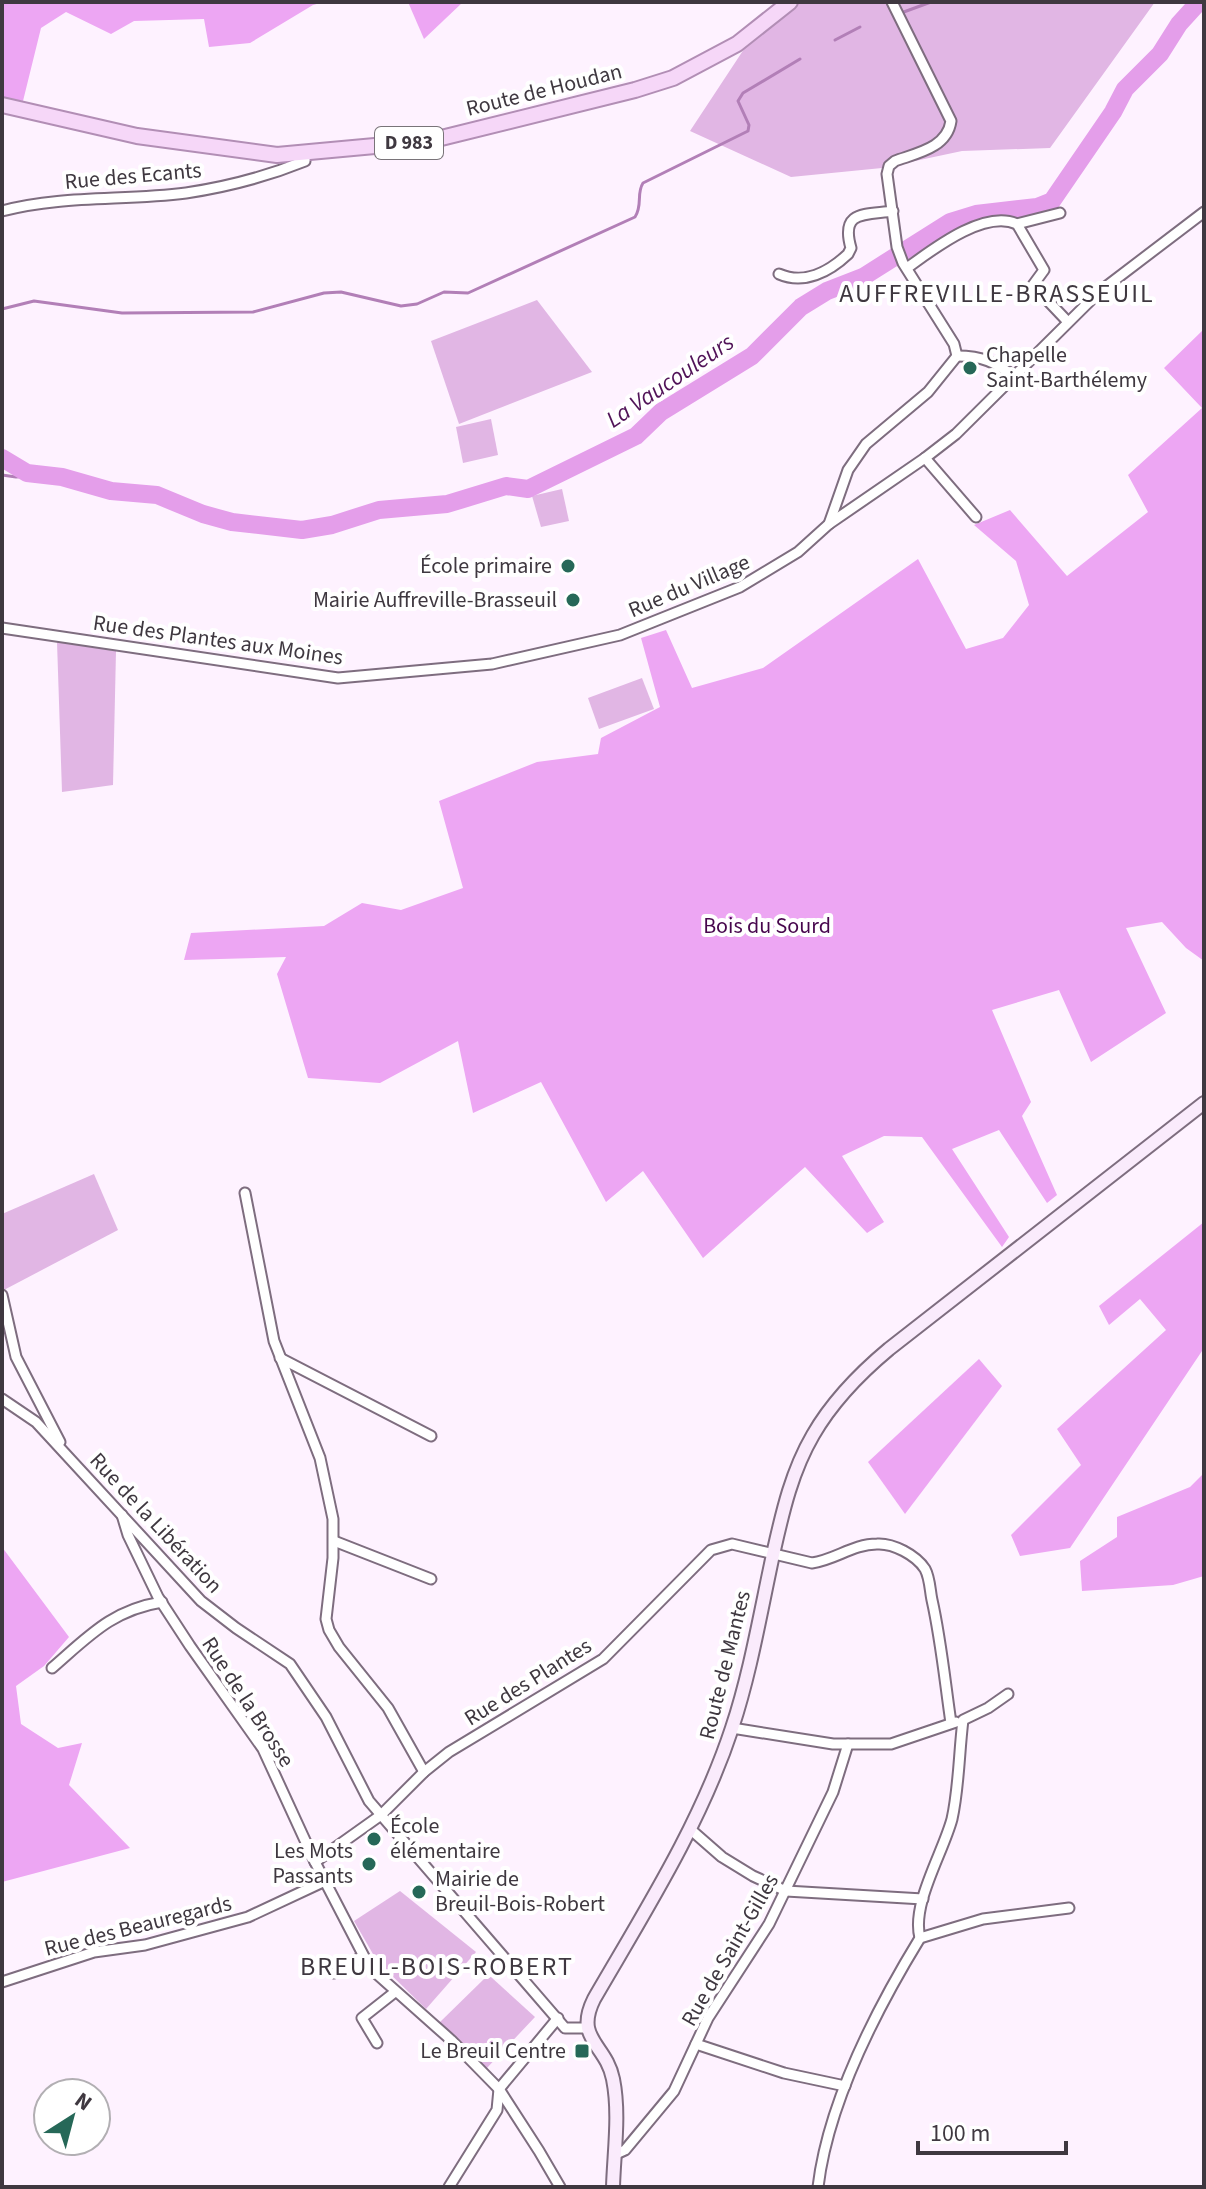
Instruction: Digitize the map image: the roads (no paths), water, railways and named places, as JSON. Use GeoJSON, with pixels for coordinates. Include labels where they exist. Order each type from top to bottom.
{"type":"FeatureCollection","features":[{"type":"Feature","properties":{"kind":"main road","name":"Route de Houdan"},"geometry":{"type":"LineString","coordinates":[[2,105],[137,136],[277,155],[429,141],[648,87],[725,52],[790,2]]}},
{"type":"Feature","properties":{"kind":"main road","name":"Route de Mantes"},"geometry":{"type":"LineString","coordinates":[[587,2028],[586,2017],[590,2006],[690,1829],[732,1728],[773,1553],[797,1467],[829,1410],[853,1382],[889,1349],[1204,1103]]}},
{"type":"Feature","properties":{"kind":"main road"},"geometry":{"type":"LineString","coordinates":[[587,2028],[614,2083],[613,2187]]}},
{"type":"Feature","properties":{"kind":"street"},"geometry":{"type":"LineString","coordinates":[[893,3],[951,121],[949,133],[942,142],[889,166],[887,174],[897,247],[905,266],[954,344],[957,356],[978,356],[1016,377]]}},
{"type":"Feature","properties":{"kind":"street","name":"Rue des Ecants"},"geometry":{"type":"LineString","coordinates":[[2,211],[70,199],[185,193],[290,167],[305,161],[305,154]]}},
{"type":"Feature","properties":{"kind":"street"},"geometry":{"type":"LineString","coordinates":[[779,274],[791,279],[811,278],[848,254],[851,248],[847,233],[849,222],[856,216],[893,211]]}},
{"type":"Feature","properties":{"kind":"street"},"geometry":{"type":"LineString","coordinates":[[829,524],[925,458],[1016,377],[1099,292],[1204,212]]}},
{"type":"Feature","properties":{"kind":"street"},"geometry":{"type":"LineString","coordinates":[[1017,224],[1060,213]]}},
{"type":"Feature","properties":{"kind":"street"},"geometry":{"type":"LineString","coordinates":[[905,266],[951,236],[986,224],[1011,221],[1017,224],[1044,270],[1033,285],[1068,322]]}},
{"type":"Feature","properties":{"kind":"street","name":"Rue du Village"},"geometry":{"type":"LineString","coordinates":[[572,646],[620,635],[740,587],[798,552],[829,524],[848,470],[866,444],[928,392],[957,356]]}},
{"type":"Feature","properties":{"kind":"street"},"geometry":{"type":"LineString","coordinates":[[925,458],[976,517]]}},
{"type":"Feature","properties":{"kind":"street","name":"Rue des Plantes aux Moines"},"geometry":{"type":"LineString","coordinates":[[2,628],[338,678],[492,664],[572,646]]}},
{"type":"Feature","properties":{"kind":"street"},"geometry":{"type":"LineString","coordinates":[[245,1193],[267,1312],[280,1358],[320,1458],[333,1519],[334,1541],[326,1619],[329,1630],[388,1708],[424,1772]]}},
{"type":"Feature","properties":{"kind":"street"},"geometry":{"type":"LineString","coordinates":[[2,1295],[16,1357],[65,1452]]}},
{"type":"Feature","properties":{"kind":"street"},"geometry":{"type":"LineString","coordinates":[[280,1358],[431,1436]]}},
{"type":"Feature","properties":{"kind":"street","name":"Rue de la Libération"},"geometry":{"type":"LineString","coordinates":[[2,1399],[36,1422],[201,1601],[290,1664],[326,1717],[369,1801],[565,2028],[587,2028]]}},
{"type":"Feature","properties":{"kind":"street","name":"Rue de la Brosse"},"geometry":{"type":"LineString","coordinates":[[122,1512],[128,1535],[162,1602],[263,1749],[315,1862],[370,1968],[451,2040],[499,2089],[560,2187]]}},
{"type":"Feature","properties":{"kind":"street"},"geometry":{"type":"LineString","coordinates":[[334,1541],[431,1579]]}},
{"type":"Feature","properties":{"kind":"street","name":"Rue des Plantes"},"geometry":{"type":"LineString","coordinates":[[315,1862],[381,1815],[449,1752],[603,1659],[711,1550],[732,1544],[812,1563],[825,1561],[850,1549],[879,1543],[898,1547],[913,1558],[925,1569],[932,1597],[951,1723]]}},
{"type":"Feature","properties":{"kind":"street"},"geometry":{"type":"LineString","coordinates":[[52,1668],[112,1619],[137,1606],[162,1602]]}},
{"type":"Feature","properties":{"kind":"street"},"geometry":{"type":"LineString","coordinates":[[732,1728],[833,1744],[891,1744],[963,1720],[1008,1694]]}},
{"type":"Feature","properties":{"kind":"street"},"geometry":{"type":"LineString","coordinates":[[920,1938],[918,1931],[923,1899],[953,1815],[963,1720]]}},
{"type":"Feature","properties":{"kind":"street","name":"Rue de Saint-Gilles"},"geometry":{"type":"LineString","coordinates":[[614,2155],[625,2150],[674,2091],[708,2018],[769,1924],[786,1891],[833,1792],[848,1744]]}},
{"type":"Feature","properties":{"kind":"street"},"geometry":{"type":"LineString","coordinates":[[690,1829],[722,1857],[786,1891],[923,1899]]}},
{"type":"Feature","properties":{"kind":"street","name":"Rue des Beauregards"},"geometry":{"type":"LineString","coordinates":[[2,1982],[94,1952],[145,1945],[248,1917],[325,1881]]}},
{"type":"Feature","properties":{"kind":"street"},"geometry":{"type":"LineString","coordinates":[[818,2187],[821,2159],[845,2086],[887,1994],[920,1938],[983,1919],[1069,1908]]}},
{"type":"Feature","properties":{"kind":"street"},"geometry":{"type":"LineString","coordinates":[[334,1973],[363,1956]]}},
{"type":"Feature","properties":{"kind":"street"},"geometry":{"type":"LineString","coordinates":[[377,2043],[362,2018],[395,1992]]}},
{"type":"Feature","properties":{"kind":"street"},"geometry":{"type":"LineString","coordinates":[[449,2187],[497,2110],[499,2089],[558,2018]]}},
{"type":"Feature","properties":{"kind":"street"},"geometry":{"type":"LineString","coordinates":[[696,2044],[784,2073],[845,2086]]}},
{"type":"Feature","properties":{"kind":"waterway"},"geometry":{"type":"LineString","coordinates":[[901,13],[931,2]]}},
{"type":"Feature","properties":{"kind":"waterway","name":"La Vaucouleurs"},"geometry":{"type":"LineString","coordinates":[[2,458],[27,473],[62,477],[111,491],[157,495],[232,522],[302,530],[332,525],[379,510],[447,504],[506,486],[528,489],[636,436],[661,412],[752,356],[801,307],[827,291],[863,277],[950,222],[976,214],[1037,207],[1052,201],[1113,112],[1125,89],[1160,54],[1179,24],[1199,2]]}},
{"type":"Feature","properties":{"kind":"waterway"},"geometry":{"type":"LineString","coordinates":[[835,40],[860,27]]}},
{"type":"Feature","properties":{"kind":"waterway"},"geometry":{"type":"LineString","coordinates":[[2,309],[34,301],[122,313],[253,312],[324,293],[341,292],[401,306],[417,304],[444,292],[468,293],[635,217],[643,183],[748,131],[749,125],[738,101],[743,93],[800,59]]}},
{"type":"Feature","properties":{"kind":"waterway"},"geometry":{"type":"LineString","coordinates":[[2,475],[40,475]]}},
{"type":"Feature","properties":{"kind":"place","name":"Chapelle Saint-Barthélemy"},"geometry":{"type":"Point","coordinates":[970,368]}},
{"type":"Feature","properties":{"kind":"place","name":"École primaire"},"geometry":{"type":"Point","coordinates":[568,566]}},
{"type":"Feature","properties":{"kind":"place","name":"Mairie Auffreville-Brasseuil"},"geometry":{"type":"Point","coordinates":[573,600]}},
{"type":"Feature","properties":{"kind":"place","name":"École élémentaire"},"geometry":{"type":"Point","coordinates":[374,1839]}},
{"type":"Feature","properties":{"kind":"place","name":"Les Mots Passants"},"geometry":{"type":"Point","coordinates":[369,1864]}},
{"type":"Feature","properties":{"kind":"place","name":"Mairie de Breuil-Bois-Robert"},"geometry":{"type":"Point","coordinates":[419,1892]}},
{"type":"Feature","properties":{"kind":"place","name":"Le Breuil Centre"},"geometry":{"type":"Point","coordinates":[582,2051]}},
{"type":"Feature","properties":{"kind":"district","name":"AUFFREVILLE-BRASSEUIL"},"geometry":{"type":"Point","coordinates":[997,293]}},
{"type":"Feature","properties":{"kind":"district","name":"BREUIL-BOIS-ROBERT"},"geometry":{"type":"Point","coordinates":[437,1966]}},
{"type":"Feature","properties":{"kind":"park label","name":"Bois du Sourd"},"geometry":{"type":"Point","coordinates":[767,926]}}]}
